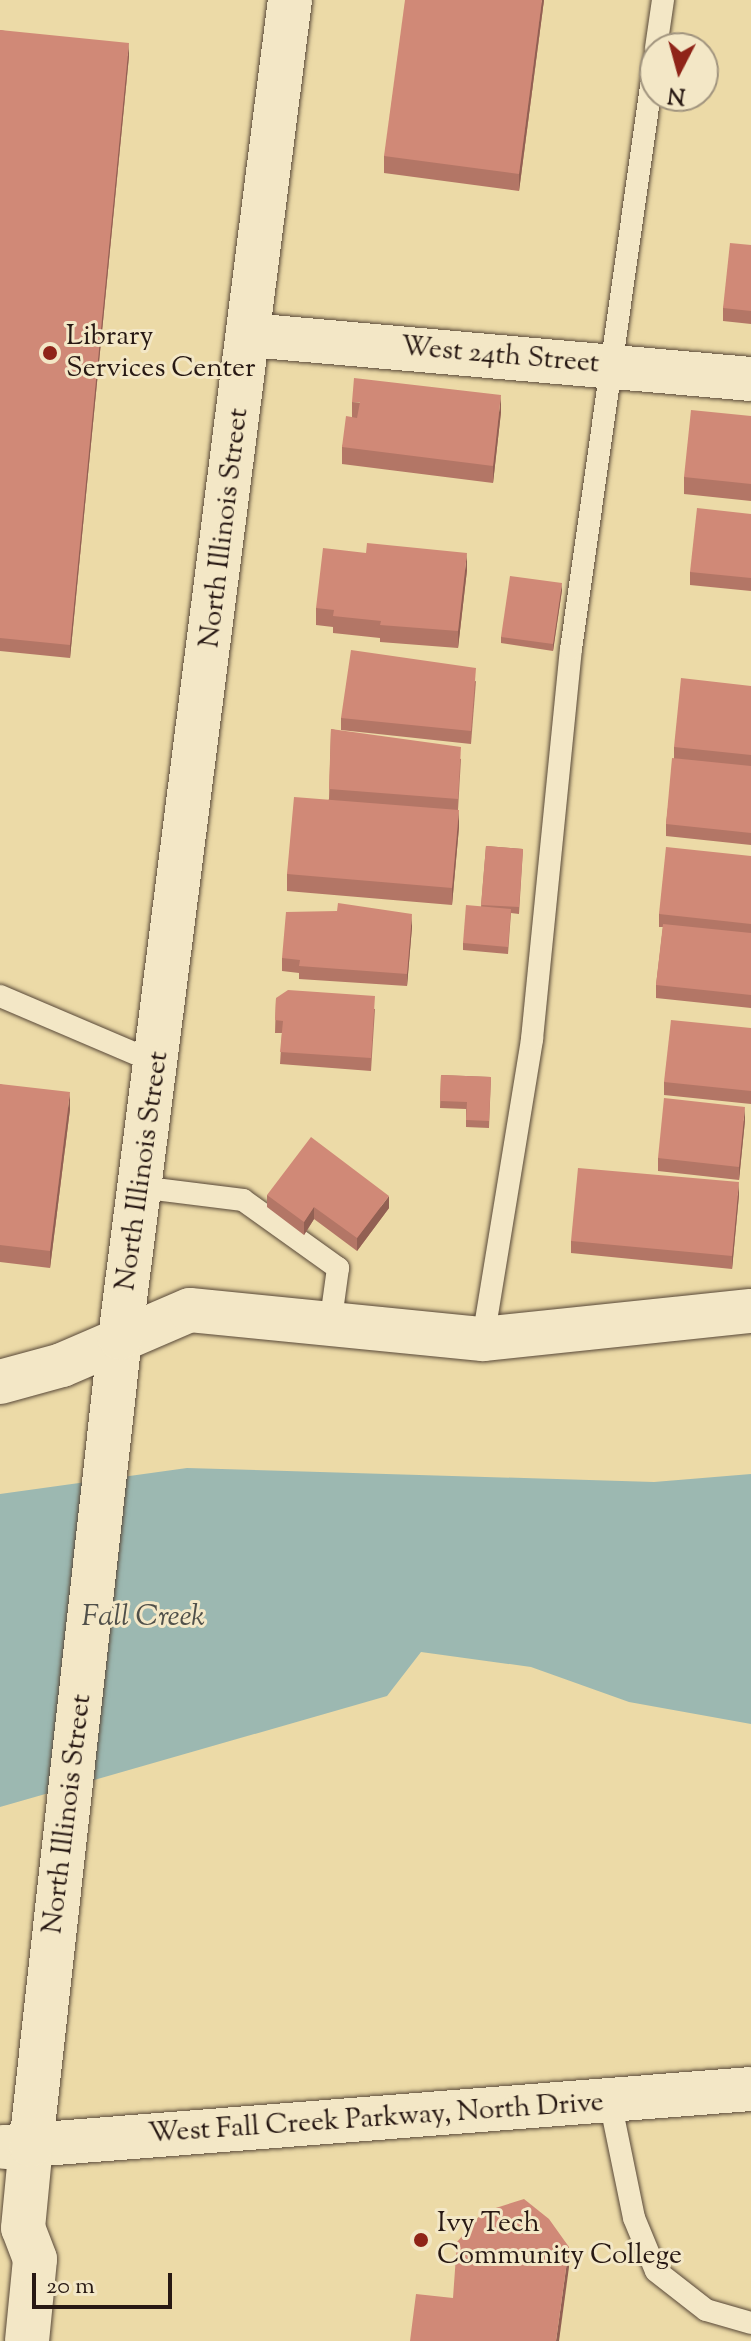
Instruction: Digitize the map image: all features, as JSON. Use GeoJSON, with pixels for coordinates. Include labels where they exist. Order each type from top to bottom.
{"type":"FeatureCollection","features":[{"type":"Feature","properties":{"kind":"main road","name":"North Illinois Street"},"geometry":{"type":"LineString","coordinates":[[27,2341],[35,2259],[23,2228],[15,2146],[50,1970],[120,1338],[290,0]]}},
{"type":"Feature","properties":{"kind":"main road","name":"West 24th Street"},"geometry":{"type":"LineString","coordinates":[[249,335],[751,379]]}},
{"type":"Feature","properties":{"kind":"main road"},"geometry":{"type":"LineString","coordinates":[[0,1382],[62,1365],[190,1310],[483,1339],[751,1311]]}},
{"type":"Feature","properties":{"kind":"main road","name":"West Fall Creek Parkway, North Drive"},"geometry":{"type":"LineString","coordinates":[[15,2146],[751,2089]]}},
{"type":"Feature","properties":{"kind":"lane"},"geometry":{"type":"LineString","coordinates":[[658,32],[663,0]]}},
{"type":"Feature","properties":{"kind":"lane"},"geometry":{"type":"LineString","coordinates":[[483,1339],[532,1039],[571,649],[647,112]]}},
{"type":"Feature","properties":{"kind":"lane"},"geometry":{"type":"LineString","coordinates":[[0,996],[157,1063]]}},
{"type":"Feature","properties":{"kind":"lane"},"geometry":{"type":"LineString","coordinates":[[139,1187],[243,1200],[338,1268],[330,1326]]}},
{"type":"Feature","properties":{"kind":"lane"},"geometry":{"type":"LineString","coordinates":[[610,2101],[634,2218],[656,2271],[706,2310],[751,2323]]}},
{"type":"Feature","properties":{"kind":"water","name":"Fall Creek"},"geometry":{"type":"Polygon","coordinates":[[[187,1468],[654,1482],[751,1474],[751,1724],[629,1702],[531,1667],[421,1652],[387,1696],[0,1807],[0,1494],[187,1468]]]}},
{"type":"Feature","properties":{"kind":"building"},"geometry":{"type":"Polygon","coordinates":[[[405,0],[542,0],[519,174],[384,156],[405,0]]]}},
{"type":"Feature","properties":{"kind":"building","name":"Library Services Center"},"geometry":{"type":"Polygon","coordinates":[[[0,30],[129,43],[70,645],[0,638],[0,30]]]}},
{"type":"Feature","properties":{"kind":"building"},"geometry":{"type":"Polygon","coordinates":[[[730,243],[751,245],[751,311],[723,308],[730,243]]]}},
{"type":"Feature","properties":{"kind":"building"},"geometry":{"type":"Polygon","coordinates":[[[354,378],[501,395],[493,466],[342,447],[346,416],[357,418],[360,402],[352,402],[354,378]]]}},
{"type":"Feature","properties":{"kind":"building"},"geometry":{"type":"Polygon","coordinates":[[[691,410],[751,416],[751,484],[684,477],[691,410]]]}},
{"type":"Feature","properties":{"kind":"building"},"geometry":{"type":"Polygon","coordinates":[[[697,508],[751,514],[751,578],[690,572],[697,508]]]}},
{"type":"Feature","properties":{"kind":"building"},"geometry":{"type":"Polygon","coordinates":[[[367,543],[467,553],[458,631],[380,625],[381,621],[333,616],[334,610],[316,608],[323,548],[366,553],[367,543]]]}},
{"type":"Feature","properties":{"kind":"building"},"geometry":{"type":"Polygon","coordinates":[[[510,576],[562,583],[553,644],[501,637],[510,576]]]}},
{"type":"Feature","properties":{"kind":"building"},"geometry":{"type":"Polygon","coordinates":[[[351,650],[476,668],[471,731],[341,718],[351,650]]]}},
{"type":"Feature","properties":{"kind":"building"},"geometry":{"type":"Polygon","coordinates":[[[681,678],[751,686],[751,755],[674,747],[681,678]]]}},
{"type":"Feature","properties":{"kind":"building"},"geometry":{"type":"Polygon","coordinates":[[[331,729],[461,747],[458,799],[329,789],[331,729]]]}},
{"type":"Feature","properties":{"kind":"building"},"geometry":{"type":"Polygon","coordinates":[[[672,758],[751,766],[751,833],[666,824],[672,758]]]}},
{"type":"Feature","properties":{"kind":"building"},"geometry":{"type":"Polygon","coordinates":[[[294,797],[459,810],[452,888],[287,874],[294,797]]]}},
{"type":"Feature","properties":{"kind":"building"},"geometry":{"type":"Polygon","coordinates":[[[486,846],[523,849],[519,907],[481,905],[486,846]]]}},
{"type":"Feature","properties":{"kind":"building"},"geometry":{"type":"Polygon","coordinates":[[[666,847],[751,856],[751,924],[659,914],[666,847]]]}},
{"type":"Feature","properties":{"kind":"building"},"geometry":{"type":"Polygon","coordinates":[[[338,903],[412,914],[407,974],[299,966],[300,960],[282,958],[286,912],[337,911],[338,903]]]}},
{"type":"Feature","properties":{"kind":"building"},"geometry":{"type":"Polygon","coordinates":[[[466,905],[511,909],[508,947],[463,943],[466,905]]]}},
{"type":"Feature","properties":{"kind":"building"},"geometry":{"type":"Polygon","coordinates":[[[663,924],[751,933],[751,995],[656,985],[663,924]]]}},
{"type":"Feature","properties":{"kind":"building"},"geometry":{"type":"Polygon","coordinates":[[[288,990],[375,996],[371,1058],[280,1052],[283,1021],[275,1020],[276,998],[288,990]]]}},
{"type":"Feature","properties":{"kind":"building"},"geometry":{"type":"Polygon","coordinates":[[[671,1020],[751,1028],[751,1091],[664,1082],[671,1020]]]}},
{"type":"Feature","properties":{"kind":"building"},"geometry":{"type":"Polygon","coordinates":[[[441,1075],[491,1077],[489,1121],[466,1120],[467,1102],[440,1101],[441,1075]]]}},
{"type":"Feature","properties":{"kind":"building"},"geometry":{"type":"Polygon","coordinates":[[[0,1084],[70,1092],[50,1251],[0,1245],[0,1084]]]}},
{"type":"Feature","properties":{"kind":"building"},"geometry":{"type":"Polygon","coordinates":[[[664,1098],[745,1107],[739,1167],[658,1158],[664,1098]]]}},
{"type":"Feature","properties":{"kind":"building"},"geometry":{"type":"Polygon","coordinates":[[[311,1137],[389,1196],[357,1238],[314,1207],[304,1222],[267,1195],[311,1137]]]}},
{"type":"Feature","properties":{"kind":"building"},"geometry":{"type":"Polygon","coordinates":[[[578,1168],[739,1182],[732,1256],[571,1241],[578,1168]]]}},
{"type":"Feature","properties":{"kind":"building"},"geometry":{"type":"Polygon","coordinates":[[[524,2199],[549,2219],[569,2247],[556,2341],[410,2341],[416,2294],[453,2298],[457,2242],[483,2212],[524,2199]]]}},
{"type":"Feature","properties":{"kind":"place","name":"Library Services Center"},"geometry":{"type":"Point","coordinates":[50,353]}},
{"type":"Feature","properties":{"kind":"place","name":"Ivy Tech Community College"},"geometry":{"type":"Point","coordinates":[421,2240]}}]}
